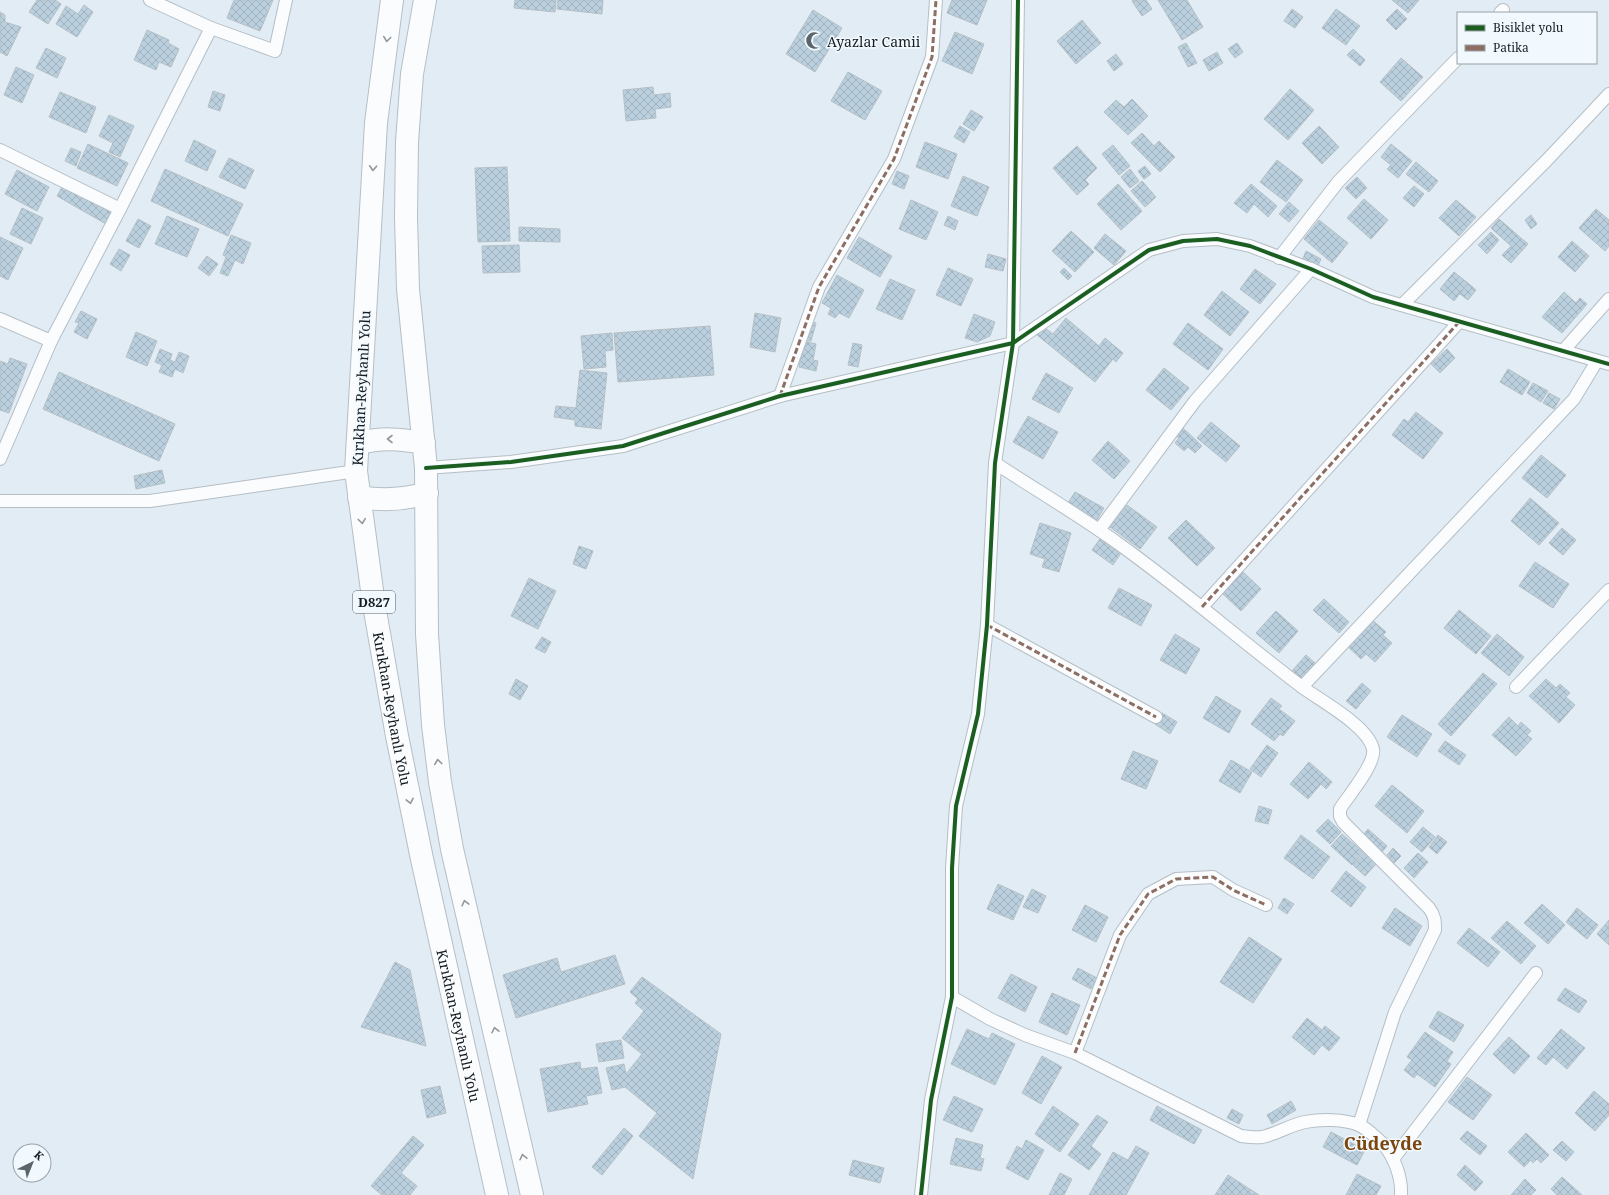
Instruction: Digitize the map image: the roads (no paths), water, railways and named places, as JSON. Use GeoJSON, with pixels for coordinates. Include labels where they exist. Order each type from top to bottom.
{"type":"FeatureCollection","features":[{"type":"Feature","properties":{"kind":"highway","name":"Kırıkhan-Reyhanlı Yolu"},"geometry":{"type":"LineString","coordinates":[[392,0],[376,124],[356,471],[374,605],[397,736],[424,867],[497,1195]]}},
{"type":"Feature","properties":{"kind":"highway"},"geometry":{"type":"LineString","coordinates":[[425,0],[412,74],[407,142],[406,217],[408,289],[426,468],[429,673],[433,725],[440,782],[452,849],[532,1195]]}},
{"type":"Feature","properties":{"kind":"highway"},"geometry":{"type":"LineString","coordinates":[[358,444],[387,438],[424,443]]}},
{"type":"Feature","properties":{"kind":"highway"},"geometry":{"type":"LineString","coordinates":[[359,497],[394,500],[416,496],[427,492]]}},
{"type":"Feature","properties":{"kind":"street"},"geometry":{"type":"LineString","coordinates":[[150,0],[211,28],[275,51],[286,0]]}},
{"type":"Feature","properties":{"kind":"street"},"geometry":{"type":"LineString","coordinates":[[780,396],[819,287],[894,159],[932,58],[936,0]]}},
{"type":"Feature","properties":{"kind":"street"},"geometry":{"type":"LineString","coordinates":[[921,1195],[931,1100],[952,997],[952,868],[956,806],[978,714],[987,625],[995,463],[1013,343],[1018,0]]}},
{"type":"Feature","properties":{"kind":"street"},"geometry":{"type":"LineString","coordinates":[[0,459],[51,341],[120,209],[211,28]]}},
{"type":"Feature","properties":{"kind":"street"},"geometry":{"type":"LineString","coordinates":[[1279,258],[1338,182],[1457,59]]}},
{"type":"Feature","properties":{"kind":"street"},"geometry":{"type":"LineString","coordinates":[[1402,306],[1609,94]]}},
{"type":"Feature","properties":{"kind":"street"},"geometry":{"type":"LineString","coordinates":[[0,150],[120,209]]}},
{"type":"Feature","properties":{"kind":"street"},"geometry":{"type":"LineString","coordinates":[[426,468],[511,462],[623,446],[780,396],[1013,343],[1149,250],[1183,241],[1217,239],[1250,246],[1279,258],[1311,268],[1373,297],[1609,364]]}},
{"type":"Feature","properties":{"kind":"street"},"geometry":{"type":"LineString","coordinates":[[1099,530],[1195,401],[1311,268]]}},
{"type":"Feature","properties":{"kind":"street"},"geometry":{"type":"LineString","coordinates":[[1563,351],[1609,299]]}},
{"type":"Feature","properties":{"kind":"street"},"geometry":{"type":"LineString","coordinates":[[0,319],[51,341]]}},
{"type":"Feature","properties":{"kind":"street"},"geometry":{"type":"LineString","coordinates":[[1202,607],[1459,322]]}},
{"type":"Feature","properties":{"kind":"street"},"geometry":{"type":"LineString","coordinates":[[1302,687],[1574,399],[1597,360]]}},
{"type":"Feature","properties":{"kind":"street"},"geometry":{"type":"LineString","coordinates":[[995,463],[1099,530],[1202,607],[1302,687],[1357,726],[1368,737],[1373,750],[1371,763],[1340,809],[1340,816],[1343,822],[1429,908],[1434,915],[1435,930],[1395,1012],[1359,1125]]}},
{"type":"Feature","properties":{"kind":"street"},"geometry":{"type":"LineString","coordinates":[[0,501],[150,501],[356,471]]}},
{"type":"Feature","properties":{"kind":"street"},"geometry":{"type":"LineString","coordinates":[[1516,687],[1609,590]]}},
{"type":"Feature","properties":{"kind":"street"},"geometry":{"type":"LineString","coordinates":[[987,625],[1156,717]]}},
{"type":"Feature","properties":{"kind":"street"},"geometry":{"type":"LineString","coordinates":[[1075,1053],[1120,935],[1148,894],[1176,879],[1213,877],[1233,890],[1266,905]]}},
{"type":"Feature","properties":{"kind":"street"},"geometry":{"type":"LineString","coordinates":[[1393,1159],[1536,973]]}},
{"type":"Feature","properties":{"kind":"street"},"geometry":{"type":"LineString","coordinates":[[952,997],[990,1019],[1025,1035],[1075,1053],[1241,1136],[1254,1138],[1305,1122],[1331,1120],[1359,1125],[1371,1133],[1384,1145],[1393,1159],[1398,1174],[1401,1195]]}},
{"type":"Feature","properties":{"kind":"place","name":"Ayazlar Camii"},"geometry":{"type":"Point","coordinates":[814,41]}},
{"type":"Feature","properties":{"kind":"district","name":"Cüdeyde"},"geometry":{"type":"Point","coordinates":[1383,1143]}}]}
